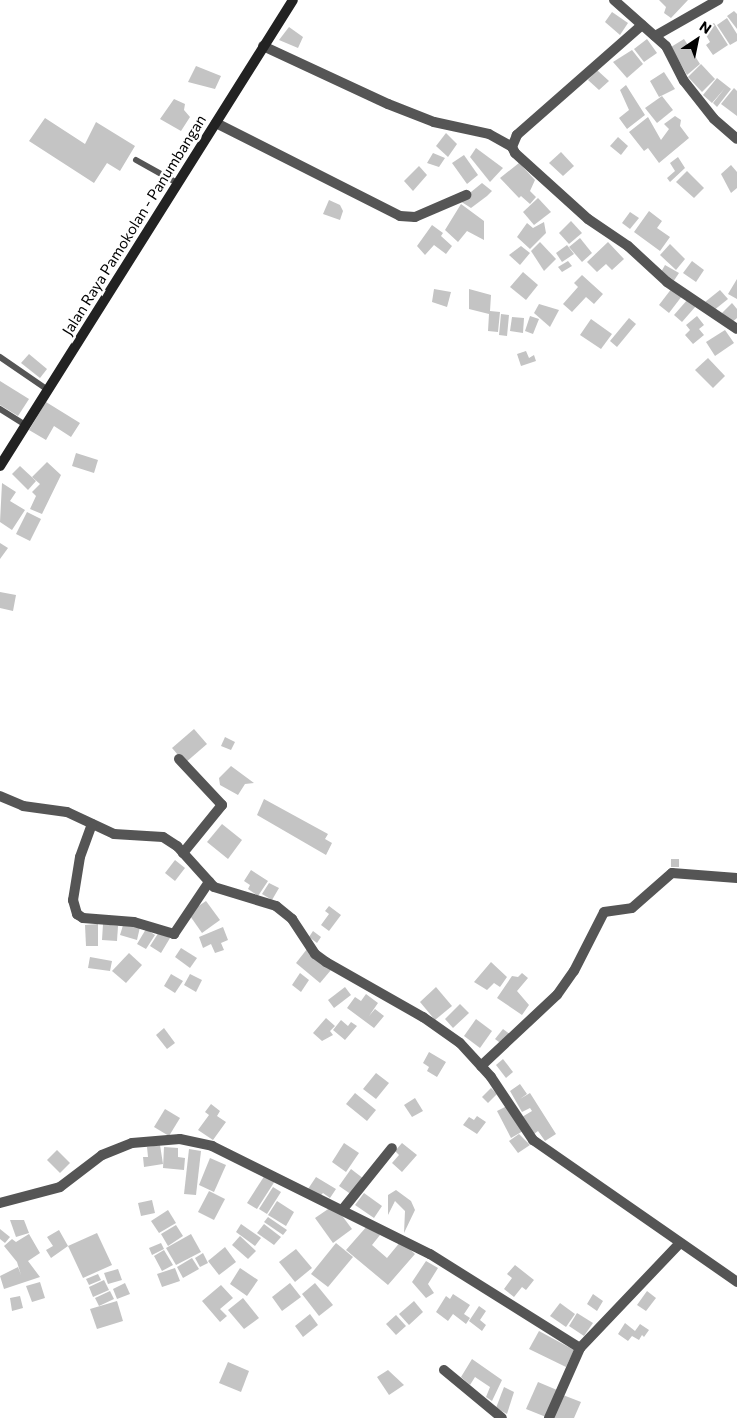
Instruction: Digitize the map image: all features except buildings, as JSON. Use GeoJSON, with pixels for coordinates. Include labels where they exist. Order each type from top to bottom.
{"type":"FeatureCollection","features":[{"type":"Feature","properties":{"kind":"main road","name":"Jalan Raya Pamokolan - Panumbangan"},"geometry":{"type":"LineString","coordinates":[[0,466],[293,0]]}},
{"type":"Feature","properties":{"kind":"street"},"geometry":{"type":"LineString","coordinates":[[614,0],[666,46],[684,81],[714,119],[737,139]]}},
{"type":"Feature","properties":{"kind":"street"},"geometry":{"type":"LineString","coordinates":[[655,36],[718,0]]}},
{"type":"Feature","properties":{"kind":"street"},"geometry":{"type":"LineString","coordinates":[[512,147],[517,135],[642,25]]}},
{"type":"Feature","properties":{"kind":"street"},"geometry":{"type":"LineString","coordinates":[[263,46],[388,104],[434,122],[489,134],[512,147],[515,153],[588,219],[628,246],[667,282],[737,328]]}},
{"type":"Feature","properties":{"kind":"street"},"geometry":{"type":"LineString","coordinates":[[216,123],[400,216],[415,217],[466,195]]}},
{"type":"Feature","properties":{"kind":"street"},"geometry":{"type":"LineString","coordinates":[[178,759],[222,805],[183,853]]}},
{"type":"Feature","properties":{"kind":"street"},"geometry":{"type":"LineString","coordinates":[[0,796],[23,806],[67,812],[114,834],[163,837],[183,853],[209,882],[239,896],[276,906],[292,918],[315,954],[423,1017],[460,1043],[482,1066],[533,1140],[737,1282]]}},
{"type":"Feature","properties":{"kind":"street"},"geometry":{"type":"LineString","coordinates":[[92,824],[80,857],[73,900],[77,914],[83,918],[134,922],[174,934],[209,882]]}},
{"type":"Feature","properties":{"kind":"street"},"geometry":{"type":"LineString","coordinates":[[482,1066],[557,995],[574,970],[604,912],[632,908],[672,873],[737,878]]}},
{"type":"Feature","properties":{"kind":"street"},"geometry":{"type":"LineString","coordinates":[[0,1203],[60,1187],[115,1148],[158,1138],[212,1146],[343,1209],[430,1254],[580,1348]]}},
{"type":"Feature","properties":{"kind":"street"},"geometry":{"type":"LineString","coordinates":[[343,1209],[392,1148]]}},
{"type":"Feature","properties":{"kind":"street"},"geometry":{"type":"LineString","coordinates":[[549,1418],[580,1348],[680,1243]]}},
{"type":"Feature","properties":{"kind":"street"},"geometry":{"type":"LineString","coordinates":[[444,1370],[502,1418]]}},
{"type":"Feature","properties":{"kind":"lane"},"geometry":{"type":"LineString","coordinates":[[136,160],[179,184]]}},
{"type":"Feature","properties":{"kind":"lane"},"geometry":{"type":"LineString","coordinates":[[0,357],[48,390]]}},
{"type":"Feature","properties":{"kind":"lane"},"geometry":{"type":"LineString","coordinates":[[0,409],[26,425]]}}]}
